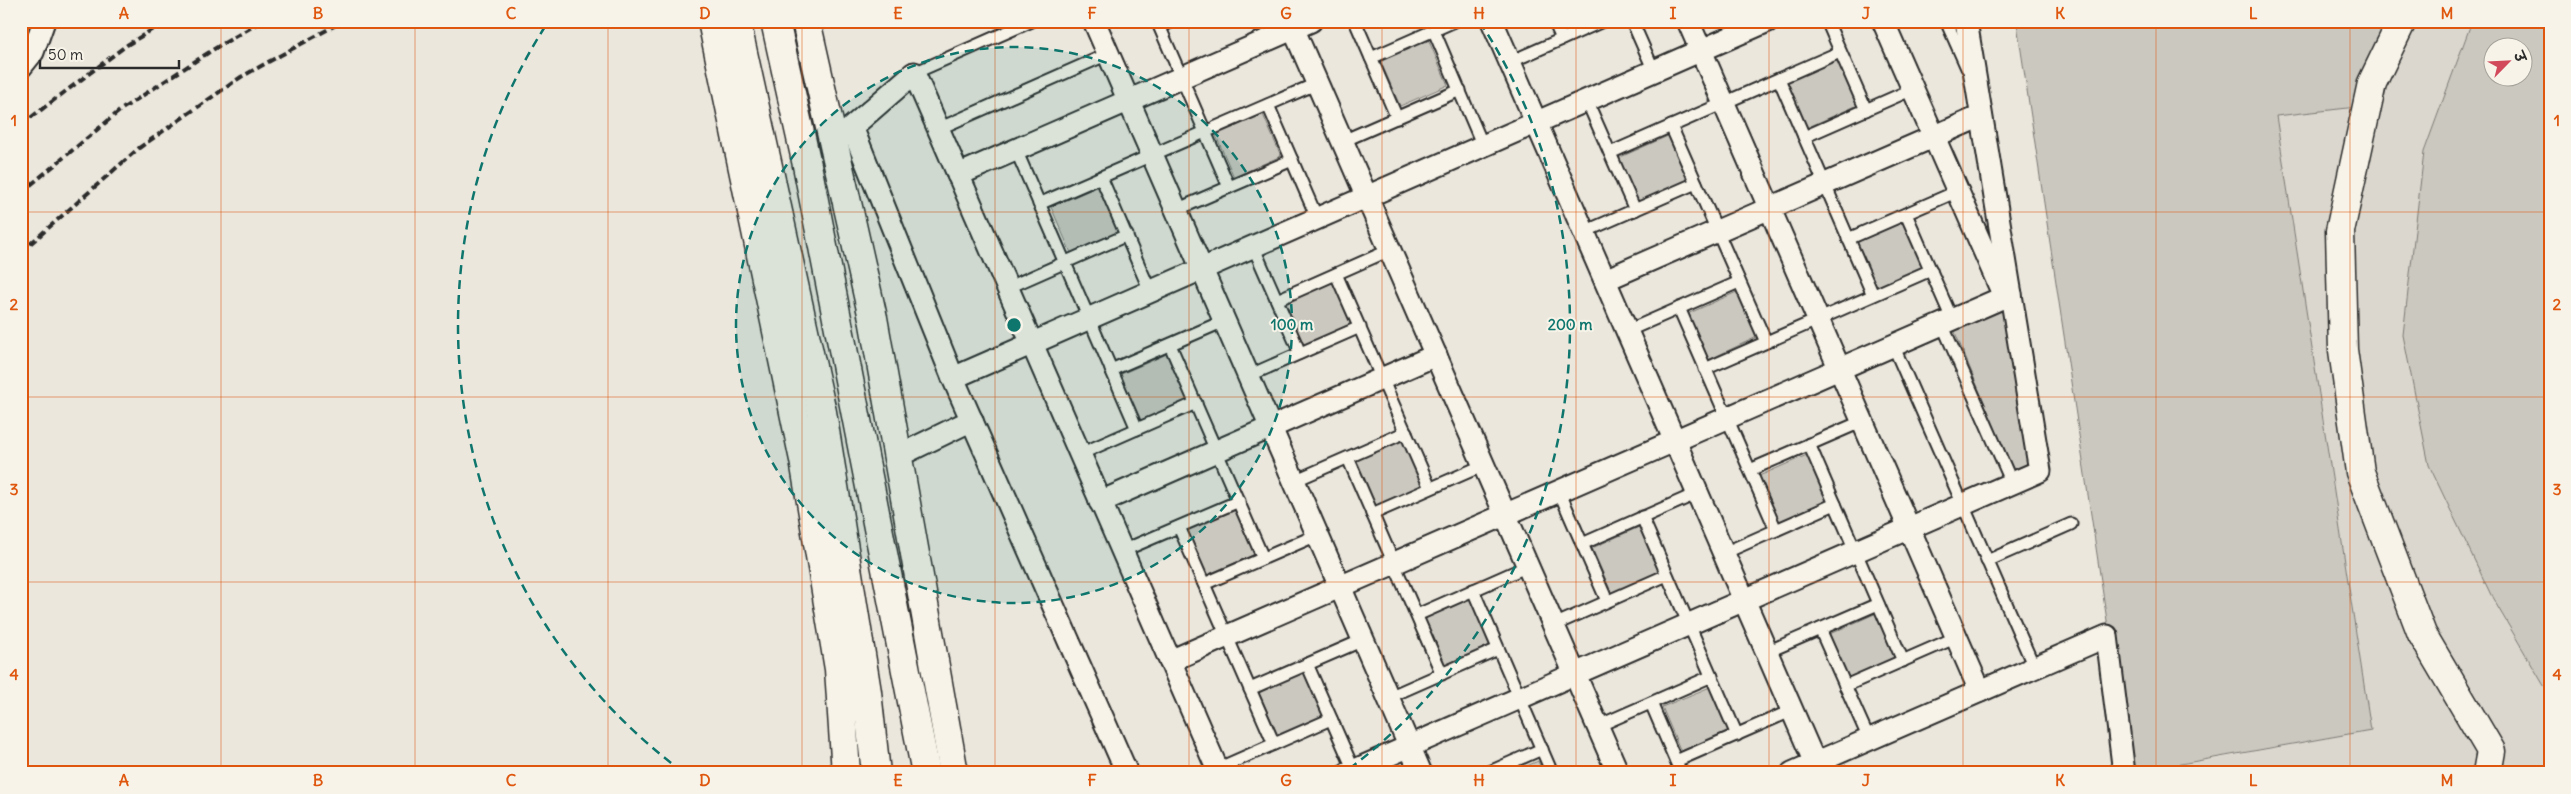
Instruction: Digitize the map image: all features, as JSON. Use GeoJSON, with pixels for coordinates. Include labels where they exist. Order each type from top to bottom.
{"type":"FeatureCollection","features":[{"type":"Feature","properties":{"kind":"street"},"geometry":{"type":"LineString","coordinates":[[21,67],[33,52],[44,21]]}},
{"type":"Feature","properties":{"kind":"street"},"geometry":{"type":"LineString","coordinates":[[712,21],[804,460],[838,669],[846,773]]}},
{"type":"Feature","properties":{"kind":"street"},"geometry":{"type":"LineString","coordinates":[[736,21],[822,412],[868,692],[876,773]]}},
{"type":"Feature","properties":{"kind":"street"},"geometry":{"type":"LineString","coordinates":[[775,21],[812,194],[926,773]]}},
{"type":"Feature","properties":{"kind":"street"},"geometry":{"type":"LineString","coordinates":[[806,21],[873,318],[954,773]]}},
{"type":"Feature","properties":{"kind":"street"},"geometry":{"type":"LineString","coordinates":[[1094,21],[1421,773]]}},
{"type":"Feature","properties":{"kind":"street"},"geometry":{"type":"LineString","coordinates":[[1492,21],[1816,762]]}},
{"type":"Feature","properties":{"kind":"street"},"geometry":{"type":"LineString","coordinates":[[1688,21],[1980,690]]}},
{"type":"Feature","properties":{"kind":"street"},"geometry":{"type":"LineString","coordinates":[[953,378],[1768,21]]}},
{"type":"Feature","properties":{"kind":"street"},"geometry":{"type":"LineString","coordinates":[[1884,21],[1958,191],[2007,295]]}},
{"type":"Feature","properties":{"kind":"street"},"geometry":{"type":"LineString","coordinates":[[1352,772],[2040,471],[2007,295],[1966,21]]}},
{"type":"Feature","properties":{"kind":"street"},"geometry":{"type":"LineString","coordinates":[[2402,21],[2372,83],[2340,231],[2343,350],[2360,472],[2422,634],[2491,751],[2487,773]]}},
{"type":"Feature","properties":{"kind":"street"},"geometry":{"type":"LineString","coordinates":[[958,175],[1182,78],[1298,24],[1318,83],[1366,197],[1618,773]]}},
{"type":"Feature","properties":{"kind":"street"},"geometry":{"type":"LineString","coordinates":[[1126,773],[953,378],[852,127],[914,73],[1218,771]]}},
{"type":"Feature","properties":{"kind":"street"},"geometry":{"type":"LineString","coordinates":[[1605,280],[1981,116]]}},
{"type":"Feature","properties":{"kind":"street"},"geometry":{"type":"LineString","coordinates":[[1170,661],[2007,295]]}},
{"type":"Feature","properties":{"kind":"street"},"geometry":{"type":"LineString","coordinates":[[1100,502],[1436,355]]}},
{"type":"Feature","properties":{"kind":"street"},"geometry":{"type":"LineString","coordinates":[[898,456],[972,420]]}},
{"type":"Feature","properties":{"kind":"street"},"geometry":{"type":"LineString","coordinates":[[1792,773],[2106,636],[2124,773]]}},
{"type":"Feature","properties":{"kind":"lane"},"geometry":{"type":"LineString","coordinates":[[914,73],[1032,21]]}},
{"type":"Feature","properties":{"kind":"lane"},"geometry":{"type":"LineString","coordinates":[[1173,21],[1158,24],[1229,187]]}},
{"type":"Feature","properties":{"kind":"lane"},"geometry":{"type":"LineString","coordinates":[[1355,21],[1397,118]]}},
{"type":"Feature","properties":{"kind":"lane"},"geometry":{"type":"LineString","coordinates":[[1371,58],[1455,21]]}},
{"type":"Feature","properties":{"kind":"lane"},"geometry":{"type":"LineString","coordinates":[[1554,21],[1562,39]]}},
{"type":"Feature","properties":{"kind":"lane"},"geometry":{"type":"LineString","coordinates":[[1510,62],[1603,21]]}},
{"type":"Feature","properties":{"kind":"lane"},"geometry":{"type":"LineString","coordinates":[[1632,21],[1654,71]]}},
{"type":"Feature","properties":{"kind":"lane"},"geometry":{"type":"LineString","coordinates":[[1827,21],[1866,110]]}},
{"type":"Feature","properties":{"kind":"lane"},"geometry":{"type":"LineString","coordinates":[[1946,21],[1977,90]]}},
{"type":"Feature","properties":{"kind":"lane"},"geometry":{"type":"LineString","coordinates":[[1434,30],[1483,146]]}},
{"type":"Feature","properties":{"kind":"lane"},"geometry":{"type":"LineString","coordinates":[[1610,153],[1840,52]]}},
{"type":"Feature","properties":{"kind":"lane"},"geometry":{"type":"LineString","coordinates":[[938,129],[1108,54]]}},
{"type":"Feature","properties":{"kind":"lane"},"geometry":{"type":"LineString","coordinates":[[1778,79],[1873,295]]}},
{"type":"Feature","properties":{"kind":"lane"},"geometry":{"type":"LineString","coordinates":[[1039,204],[1318,83]]}},
{"type":"Feature","properties":{"kind":"lane"},"geometry":{"type":"LineString","coordinates":[[1804,137],[1913,89]]}},
{"type":"Feature","properties":{"kind":"lane"},"geometry":{"type":"LineString","coordinates":[[1343,141],[1460,90]]}},
{"type":"Feature","properties":{"kind":"lane"},"geometry":{"type":"LineString","coordinates":[[1587,100],[1635,210]]}},
{"type":"Feature","properties":{"kind":"lane"},"geometry":{"type":"LineString","coordinates":[[1268,104],[1317,218]]}},
{"type":"Feature","properties":{"kind":"lane"},"geometry":{"type":"LineString","coordinates":[[1671,126],[1766,342]]}},
{"type":"Feature","properties":{"kind":"lane"},"geometry":{"type":"LineString","coordinates":[[1016,150],[1137,429]]}},
{"type":"Feature","properties":{"kind":"lane"},"geometry":{"type":"LineString","coordinates":[[1176,210],[1292,160]]}},
{"type":"Feature","properties":{"kind":"lane"},"geometry":{"type":"LineString","coordinates":[[1101,177],[1150,291]]}},
{"type":"Feature","properties":{"kind":"lane"},"geometry":{"type":"LineString","coordinates":[[1584,232],[1696,183]]}},
{"type":"Feature","properties":{"kind":"lane"},"geometry":{"type":"LineString","coordinates":[[1848,239],[1958,191]]}},
{"type":"Feature","properties":{"kind":"lane"},"geometry":{"type":"LineString","coordinates":[[1906,214],[1931,270],[1947,322],[2012,483]]}},
{"type":"Feature","properties":{"kind":"lane"},"geometry":{"type":"LineString","coordinates":[[1007,288],[1127,236]]}},
{"type":"Feature","properties":{"kind":"lane"},"geometry":{"type":"LineString","coordinates":[[1253,246],[1300,353]]}},
{"type":"Feature","properties":{"kind":"lane"},"geometry":{"type":"LineString","coordinates":[[1277,300],[1390,250]]}},
{"type":"Feature","properties":{"kind":"lane"},"geometry":{"type":"LineString","coordinates":[[1705,369],[1931,270]]}},
{"type":"Feature","properties":{"kind":"lane"},"geometry":{"type":"LineString","coordinates":[[1336,274],[1430,488]]}},
{"type":"Feature","properties":{"kind":"lane"},"geometry":{"type":"LineString","coordinates":[[1628,331],[1739,282]]}},
{"type":"Feature","properties":{"kind":"lane"},"geometry":{"type":"LineString","coordinates":[[1679,308],[1776,530]]}},
{"type":"Feature","properties":{"kind":"lane"},"geometry":{"type":"LineString","coordinates":[[1111,370],[1224,321]]}},
{"type":"Feature","properties":{"kind":"lane"},"geometry":{"type":"LineString","coordinates":[[1248,376],[1360,327]]}},
{"type":"Feature","properties":{"kind":"lane"},"geometry":{"type":"LineString","coordinates":[[1170,344],[1264,558]]}},
{"type":"Feature","properties":{"kind":"lane"},"geometry":{"type":"LineString","coordinates":[[1893,345],[2034,667]]}},
{"type":"Feature","properties":{"kind":"lane"},"geometry":{"type":"LineString","coordinates":[[1080,454],[1196,403]]}},
{"type":"Feature","properties":{"kind":"lane"},"geometry":{"type":"LineString","coordinates":[[1750,470],[1863,421]]}},
{"type":"Feature","properties":{"kind":"lane"},"geometry":{"type":"LineString","coordinates":[[1294,481],[1406,432]]}},
{"type":"Feature","properties":{"kind":"lane"},"geometry":{"type":"LineString","coordinates":[[1809,444],[1903,660]]}},
{"type":"Feature","properties":{"kind":"lane"},"geometry":{"type":"LineString","coordinates":[[1348,458],[1442,674]]}},
{"type":"Feature","properties":{"kind":"lane"},"geometry":{"type":"LineString","coordinates":[[1372,514],[1484,465]]}},
{"type":"Feature","properties":{"kind":"lane"},"geometry":{"type":"LineString","coordinates":[[1559,491],[1607,601]]}},
{"type":"Feature","properties":{"kind":"lane"},"geometry":{"type":"LineString","coordinates":[[1582,544],[1698,493]]}},
{"type":"Feature","properties":{"kind":"lane"},"geometry":{"type":"LineString","coordinates":[[1122,552],[1239,501]]}},
{"type":"Feature","properties":{"kind":"lane"},"geometry":{"type":"LineString","coordinates":[[1724,553],[1835,504]]}},
{"type":"Feature","properties":{"kind":"lane"},"geometry":{"type":"LineString","coordinates":[[1642,517],[1737,735]]}},
{"type":"Feature","properties":{"kind":"lane"},"geometry":{"type":"LineString","coordinates":[[1987,561],[2072,524]]}},
{"type":"Feature","properties":{"kind":"lane"},"geometry":{"type":"LineString","coordinates":[[1179,527],[1274,744]]}},
{"type":"Feature","properties":{"kind":"lane"},"geometry":{"type":"LineString","coordinates":[[1204,584],[1318,534]]}},
{"type":"Feature","properties":{"kind":"lane"},"geometry":{"type":"LineString","coordinates":[[1416,615],[1528,566]]}},
{"type":"Feature","properties":{"kind":"lane"},"geometry":{"type":"LineString","coordinates":[[1554,624],[1667,575]]}},
{"type":"Feature","properties":{"kind":"lane"},"geometry":{"type":"LineString","coordinates":[[1472,590],[1552,773]]}},
{"type":"Feature","properties":{"kind":"lane"},"geometry":{"type":"LineString","coordinates":[[1767,652],[1878,604]]}},
{"type":"Feature","properties":{"kind":"lane"},"geometry":{"type":"LineString","coordinates":[[1820,629],[1869,739]]}},
{"type":"Feature","properties":{"kind":"lane"},"geometry":{"type":"LineString","coordinates":[[1845,686],[1957,637]]}},
{"type":"Feature","properties":{"kind":"lane"},"geometry":{"type":"LineString","coordinates":[[1250,689],[1363,640]]}},
{"type":"Feature","properties":{"kind":"lane"},"geometry":{"type":"LineString","coordinates":[[1389,697],[1498,649]]}},
{"type":"Feature","properties":{"kind":"lane"},"geometry":{"type":"LineString","coordinates":[[1307,664],[1352,772]]}},
{"type":"Feature","properties":{"kind":"lane"},"geometry":{"type":"LineString","coordinates":[[1598,726],[1712,676]]}},
{"type":"Feature","properties":{"kind":"lane"},"geometry":{"type":"LineString","coordinates":[[1651,703],[1681,773]]}},
{"type":"Feature","properties":{"kind":"lane"},"geometry":{"type":"LineString","coordinates":[[1676,761],[1793,710]]}},
{"type":"Feature","properties":{"kind":"lane"},"geometry":{"type":"LineString","coordinates":[[1218,771],[1331,719]]}},
{"type":"Feature","properties":{"kind":"lane"},"geometry":{"type":"LineString","coordinates":[[1487,773],[1542,748]]}},
{"type":"Feature","properties":{"kind":"shaded area"},"geometry":{"type":"Polygon","coordinates":[[[1561,21],[1588,21],[1565,31],[1561,21]]]}},
{"type":"Feature","properties":{"kind":"shaded area"},"geometry":{"type":"Polygon","coordinates":[[[2036,21],[2398,21],[2357,107],[2276,116],[2371,730],[2130,773],[2017,24],[2036,21]]]}},
{"type":"Feature","properties":{"kind":"shaded area"},"geometry":{"type":"Polygon","coordinates":[[[2398,21],[2472,21],[2424,152],[2492,597],[2550,696],[2550,773],[2138,773],[2371,730],[2276,116],[2356,107],[2398,21]]]}},
{"type":"Feature","properties":{"kind":"shaded area"},"geometry":{"type":"Polygon","coordinates":[[[2472,21],[2550,21],[2550,696],[2492,597],[2429,465],[2403,335],[2424,152],[2472,21]]]}},
{"type":"Feature","properties":{"kind":"shaded area"},"geometry":{"type":"Polygon","coordinates":[[[1428,39],[1448,85],[1400,106],[1380,60],[1428,39]]]}},
{"type":"Feature","properties":{"kind":"shaded area"},"geometry":{"type":"Polygon","coordinates":[[[1837,59],[1858,105],[1804,129],[1783,84],[1837,59]]]}},
{"type":"Feature","properties":{"kind":"shaded area"},"geometry":{"type":"Polygon","coordinates":[[[1261,110],[1281,156],[1234,177],[1214,131],[1261,110]]]}},
{"type":"Feature","properties":{"kind":"shaded area"},"geometry":{"type":"Polygon","coordinates":[[[1670,135],[1690,180],[1636,204],[1616,159],[1670,135]]]}},
{"type":"Feature","properties":{"kind":"shaded area"},"geometry":{"type":"Polygon","coordinates":[[[1099,186],[1119,232],[1071,253],[1051,207],[1099,186]]]}},
{"type":"Feature","properties":{"kind":"shaded area"},"geometry":{"type":"Polygon","coordinates":[[[1907,220],[1927,266],[1873,290],[1853,244],[1907,220]]]}},
{"type":"Feature","properties":{"kind":"shaded area"},"geometry":{"type":"Polygon","coordinates":[[[1332,281],[1352,327],[1305,347],[1284,301],[1332,281]]]}},
{"type":"Feature","properties":{"kind":"shaded area"},"geometry":{"type":"Polygon","coordinates":[[[1739,291],[1759,336],[1706,361],[1685,315],[1739,291]]]}},
{"type":"Feature","properties":{"kind":"shaded area"},"geometry":{"type":"Polygon","coordinates":[[[2008,306],[2033,467],[2015,476],[1954,330],[2008,306]]]}},
{"type":"Feature","properties":{"kind":"shaded area"},"geometry":{"type":"Polygon","coordinates":[[[1167,354],[1187,400],[1140,421],[1119,375],[1167,354]]]}},
{"type":"Feature","properties":{"kind":"shaded area"},"geometry":{"type":"Polygon","coordinates":[[[1403,440],[1423,486],[1375,507],[1355,460],[1403,440]]]}},
{"type":"Feature","properties":{"kind":"shaded area"},"geometry":{"type":"Polygon","coordinates":[[[1807,455],[1827,501],[1779,522],[1759,476],[1807,455]]]}},
{"type":"Feature","properties":{"kind":"shaded area"},"geometry":{"type":"Polygon","coordinates":[[[1235,508],[1255,554],[1207,575],[1187,528],[1235,508]]]}},
{"type":"Feature","properties":{"kind":"shaded area"},"geometry":{"type":"Polygon","coordinates":[[[1639,527],[1659,573],[1612,594],[1592,548],[1639,527]]]}},
{"type":"Feature","properties":{"kind":"shaded area"},"geometry":{"type":"Polygon","coordinates":[[[1470,599],[1490,645],[1442,666],[1422,620],[1470,599]]]}},
{"type":"Feature","properties":{"kind":"shaded area"},"geometry":{"type":"Polygon","coordinates":[[[1879,612],[1899,657],[1845,681],[1825,636],[1879,612]]]}},
{"type":"Feature","properties":{"kind":"shaded area"},"geometry":{"type":"Polygon","coordinates":[[[1306,671],[1326,717],[1279,738],[1258,691],[1306,671]]]}},
{"type":"Feature","properties":{"kind":"shaded area"},"geometry":{"type":"Polygon","coordinates":[[[1710,687],[1729,733],[1682,754],[1662,707],[1710,687]]]}},
{"type":"Feature","properties":{"kind":"shaded area"},"geometry":{"type":"Polygon","coordinates":[[[1538,761],[1543,773],[1511,773],[1538,761]]]}},
{"type":"Feature","properties":{"kind":"railway"},"geometry":{"type":"LineString","coordinates":[[21,125],[127,45],[166,21]]}},
{"type":"Feature","properties":{"kind":"railway"},"geometry":{"type":"LineString","coordinates":[[21,193],[122,109],[214,49],[262,21]]}},
{"type":"Feature","properties":{"kind":"railway"},"geometry":{"type":"LineString","coordinates":[[21,252],[139,148],[241,77],[343,21]]}}]}
